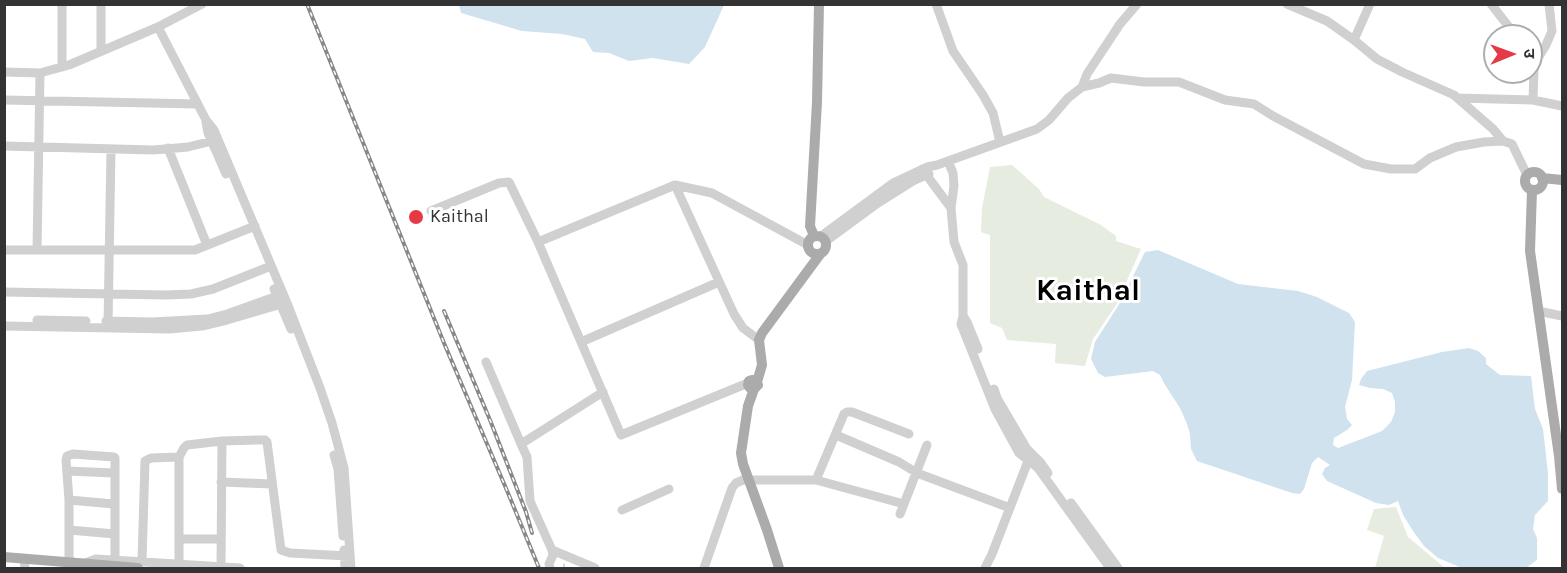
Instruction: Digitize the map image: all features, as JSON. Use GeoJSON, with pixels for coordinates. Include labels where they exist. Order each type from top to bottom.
{"type":"FeatureCollection","features":[{"type":"Feature","properties":{"kind":"main road"},"geometry":{"type":"LineString","coordinates":[[773,568],[746,480],[741,453],[752,384],[762,365],[757,339],[817,244],[810,226],[817,102],[819,4]]}},
{"type":"Feature","properties":{"kind":"main road"},"geometry":{"type":"LineString","coordinates":[[1532,190],[1525,182],[1527,175],[1534,172],[1542,178],[1563,180]]}},
{"type":"Feature","properties":{"kind":"main road"},"geometry":{"type":"LineString","coordinates":[[1532,190],[1540,188],[1542,178]]}},
{"type":"Feature","properties":{"kind":"main road"},"geometry":{"type":"LineString","coordinates":[[1532,190],[1530,251],[1558,417],[1563,489]]}},
{"type":"Feature","properties":{"kind":"main road"},"geometry":{"type":"LineString","coordinates":[[746,480],[767,530],[779,568]]}},
{"type":"Feature","properties":{"kind":"main road"},"geometry":{"type":"LineString","coordinates":[[4,557],[25,564],[140,565]]}},
{"type":"Feature","properties":{"kind":"street"},"geometry":{"type":"LineString","coordinates":[[62,4],[62,67]]}},
{"type":"Feature","properties":{"kind":"street"},"geometry":{"type":"LineString","coordinates":[[101,4],[101,51]]}},
{"type":"Feature","properties":{"kind":"street"},"geometry":{"type":"LineString","coordinates":[[4,72],[40,73],[62,67],[158,27],[202,4]]}},
{"type":"Feature","properties":{"kind":"street"},"geometry":{"type":"LineString","coordinates":[[936,4],[953,51],[993,113],[1000,141]]}},
{"type":"Feature","properties":{"kind":"street"},"geometry":{"type":"LineString","coordinates":[[1082,87],[1087,74],[1120,24],[1137,4]]}},
{"type":"Feature","properties":{"kind":"street"},"geometry":{"type":"LineString","coordinates":[[1287,4],[1327,21],[1377,59],[1454,94],[1503,141]]}},
{"type":"Feature","properties":{"kind":"street"},"geometry":{"type":"LineString","coordinates":[[1354,40],[1371,4]]}},
{"type":"Feature","properties":{"kind":"street"},"geometry":{"type":"LineString","coordinates":[[1491,4],[1507,24]]}},
{"type":"Feature","properties":{"kind":"street"},"geometry":{"type":"LineString","coordinates":[[1543,49],[1552,31],[1549,4]]}},
{"type":"Feature","properties":{"kind":"street"},"geometry":{"type":"LineString","coordinates":[[158,27],[206,120],[214,130],[215,141],[320,388],[344,468],[348,556],[351,568]]}},
{"type":"Feature","properties":{"kind":"street"},"geometry":{"type":"LineString","coordinates":[[1550,36],[1563,34]]}},
{"type":"Feature","properties":{"kind":"street"},"geometry":{"type":"LineString","coordinates":[[37,250],[40,73]]}},
{"type":"Feature","properties":{"kind":"street"},"geometry":{"type":"LineString","coordinates":[[538,242],[675,185],[712,193],[817,244],[894,183],[924,172],[930,174],[937,165],[1037,129],[1082,87],[1111,78],[1144,82],[1179,82],[1225,100],[1254,104],[1364,164],[1391,170],[1415,169],[1430,158],[1456,147],[1503,141],[1512,144],[1527,175]]}},
{"type":"Feature","properties":{"kind":"street"},"geometry":{"type":"LineString","coordinates":[[1533,100],[1534,84]]}},
{"type":"Feature","properties":{"kind":"street"},"geometry":{"type":"LineString","coordinates":[[1458,98],[1533,100],[1563,106]]}},
{"type":"Feature","properties":{"kind":"street"},"geometry":{"type":"LineString","coordinates":[[4,100],[198,104]]}},
{"type":"Feature","properties":{"kind":"street"},"geometry":{"type":"LineString","coordinates":[[4,146],[153,150],[189,147],[215,141]]}},
{"type":"Feature","properties":{"kind":"street"},"geometry":{"type":"LineString","coordinates":[[168,148],[207,245]]}},
{"type":"Feature","properties":{"kind":"street"},"geometry":{"type":"LineString","coordinates":[[108,324],[111,149]]}},
{"type":"Feature","properties":{"kind":"street"},"geometry":{"type":"LineString","coordinates":[[948,161],[953,173],[954,186],[951,208],[954,242],[963,265],[963,316],[968,322],[998,398],[1030,457],[1110,568]]}},
{"type":"Feature","properties":{"kind":"street"},"geometry":{"type":"LineString","coordinates":[[924,172],[951,208]]}},
{"type":"Feature","properties":{"kind":"street"},"geometry":{"type":"LineString","coordinates":[[431,211],[499,183],[509,182],[538,242],[621,435],[752,384]]}},
{"type":"Feature","properties":{"kind":"street"},"geometry":{"type":"LineString","coordinates":[[675,185],[739,321],[743,328],[757,339]]}},
{"type":"Feature","properties":{"kind":"street"},"geometry":{"type":"LineString","coordinates":[[4,249],[195,250],[252,227]]}},
{"type":"Feature","properties":{"kind":"street"},"geometry":{"type":"LineString","coordinates":[[252,227],[266,268],[282,299]]}},
{"type":"Feature","properties":{"kind":"street"},"geometry":{"type":"LineString","coordinates":[[4,292],[166,296],[191,294],[213,289],[266,268]]}},
{"type":"Feature","properties":{"kind":"street"},"geometry":{"type":"LineString","coordinates":[[581,342],[719,282]]}},
{"type":"Feature","properties":{"kind":"street"},"geometry":{"type":"LineString","coordinates":[[4,326],[208,319],[282,299]]}},
{"type":"Feature","properties":{"kind":"street"},"geometry":{"type":"LineString","coordinates":[[1539,311],[1563,316]]}},
{"type":"Feature","properties":{"kind":"street"},"geometry":{"type":"LineString","coordinates":[[4,320],[108,324]]}},
{"type":"Feature","properties":{"kind":"street"},"geometry":{"type":"LineString","coordinates":[[486,363],[526,457],[531,501],[552,550],[550,568]]}},
{"type":"Feature","properties":{"kind":"street"},"geometry":{"type":"LineString","coordinates":[[521,444],[603,392]]}},
{"type":"Feature","properties":{"kind":"street"},"geometry":{"type":"LineString","coordinates":[[816,480],[844,414],[849,411],[909,434]]}},
{"type":"Feature","properties":{"kind":"street"},"geometry":{"type":"LineString","coordinates":[[836,435],[899,462],[916,473],[1010,508]]}},
{"type":"Feature","properties":{"kind":"street"},"geometry":{"type":"LineString","coordinates":[[179,564],[179,457],[183,448],[187,446],[222,441],[265,440],[268,447],[281,550],[290,553],[348,556]]}},
{"type":"Feature","properties":{"kind":"street"},"geometry":{"type":"LineString","coordinates":[[221,567],[222,441]]}},
{"type":"Feature","properties":{"kind":"street"},"geometry":{"type":"LineString","coordinates":[[900,514],[927,445]]}},
{"type":"Feature","properties":{"kind":"street"},"geometry":{"type":"LineString","coordinates":[[63,564],[69,530],[67,456],[73,454],[114,457],[116,460],[114,473],[115,534],[112,563]]}},
{"type":"Feature","properties":{"kind":"street"},"geometry":{"type":"LineString","coordinates":[[179,457],[151,458],[145,461],[140,565],[179,564],[240,568]]}},
{"type":"Feature","properties":{"kind":"street"},"geometry":{"type":"LineString","coordinates":[[987,567],[1030,457]]}},
{"type":"Feature","properties":{"kind":"street"},"geometry":{"type":"LineString","coordinates":[[1030,457],[1041,463],[1118,568]]}},
{"type":"Feature","properties":{"kind":"street"},"geometry":{"type":"LineString","coordinates":[[67,471],[114,473]]}},
{"type":"Feature","properties":{"kind":"street"},"geometry":{"type":"LineString","coordinates":[[704,568],[732,488],[736,483],[746,480],[816,480],[904,504]]}},
{"type":"Feature","properties":{"kind":"street"},"geometry":{"type":"LineString","coordinates":[[221,482],[272,484]]}},
{"type":"Feature","properties":{"kind":"street"},"geometry":{"type":"LineString","coordinates":[[622,510],[669,489]]}},
{"type":"Feature","properties":{"kind":"street"},"geometry":{"type":"LineString","coordinates":[[69,500],[114,504]]}},
{"type":"Feature","properties":{"kind":"street"},"geometry":{"type":"LineString","coordinates":[[69,530],[115,534]]}},
{"type":"Feature","properties":{"kind":"street"},"geometry":{"type":"LineString","coordinates":[[179,539],[221,539]]}},
{"type":"Feature","properties":{"kind":"street"},"geometry":{"type":"LineString","coordinates":[[552,550],[595,568]]}},
{"type":"Feature","properties":{"kind":"street"},"geometry":{"type":"LineString","coordinates":[[345,568],[348,556]]}},
{"type":"Feature","properties":{"kind":"shaded area"},"geometry":{"type":"Polygon","coordinates":[[[1012,165],[1039,189],[1044,197],[1101,225],[1116,236],[1116,241],[1141,249],[1116,305],[1093,339],[1085,366],[1055,363],[1056,344],[1007,340],[1002,328],[990,323],[990,235],[981,232],[982,208],[990,167],[1012,165]]]}},
{"type":"Feature","properties":{"kind":"shaded area"},"geometry":{"type":"Polygon","coordinates":[[[1396,507],[1408,537],[1445,568],[1375,568],[1384,536],[1367,530],[1374,509],[1396,507]]]}},
{"type":"Feature","properties":{"kind":"water"},"geometry":{"type":"Polygon","coordinates":[[[459,4],[724,5],[705,47],[689,64],[653,58],[629,61],[609,53],[593,52],[585,39],[562,34],[522,31],[461,13],[459,4]]]}},
{"type":"Feature","properties":{"kind":"water"},"geometry":{"type":"Polygon","coordinates":[[[1158,250],[1238,284],[1298,291],[1317,297],[1349,313],[1355,322],[1352,380],[1345,407],[1347,419],[1352,425],[1334,438],[1333,445],[1338,448],[1382,431],[1391,422],[1395,412],[1392,393],[1359,385],[1367,371],[1442,352],[1469,348],[1478,351],[1486,358],[1486,364],[1500,375],[1531,376],[1535,409],[1543,429],[1548,473],[1548,501],[1535,515],[1533,529],[1537,538],[1537,560],[1526,568],[1462,568],[1438,558],[1424,546],[1413,531],[1398,501],[1389,505],[1376,503],[1327,481],[1322,474],[1330,465],[1318,457],[1312,463],[1304,489],[1300,494],[1197,461],[1191,449],[1187,424],[1160,375],[1153,371],[1105,377],[1098,373],[1091,359],[1095,342],[1118,306],[1145,252],[1158,250]]]}},
{"type":"Feature","properties":{"kind":"railway"},"geometry":{"type":"LineString","coordinates":[[307,4],[444,343],[539,568]]}},
{"type":"Feature","properties":{"kind":"railway"},"geometry":{"type":"LineString","coordinates":[[444,311],[490,420],[532,533]]}},
{"type":"Feature","properties":{"kind":"place","name":"Kaithal"},"geometry":{"type":"Point","coordinates":[416,217]}},
{"type":"Feature","properties":{"kind":"district","name":"Kaithal"},"geometry":{"type":"Point","coordinates":[1088,291]}}]}
